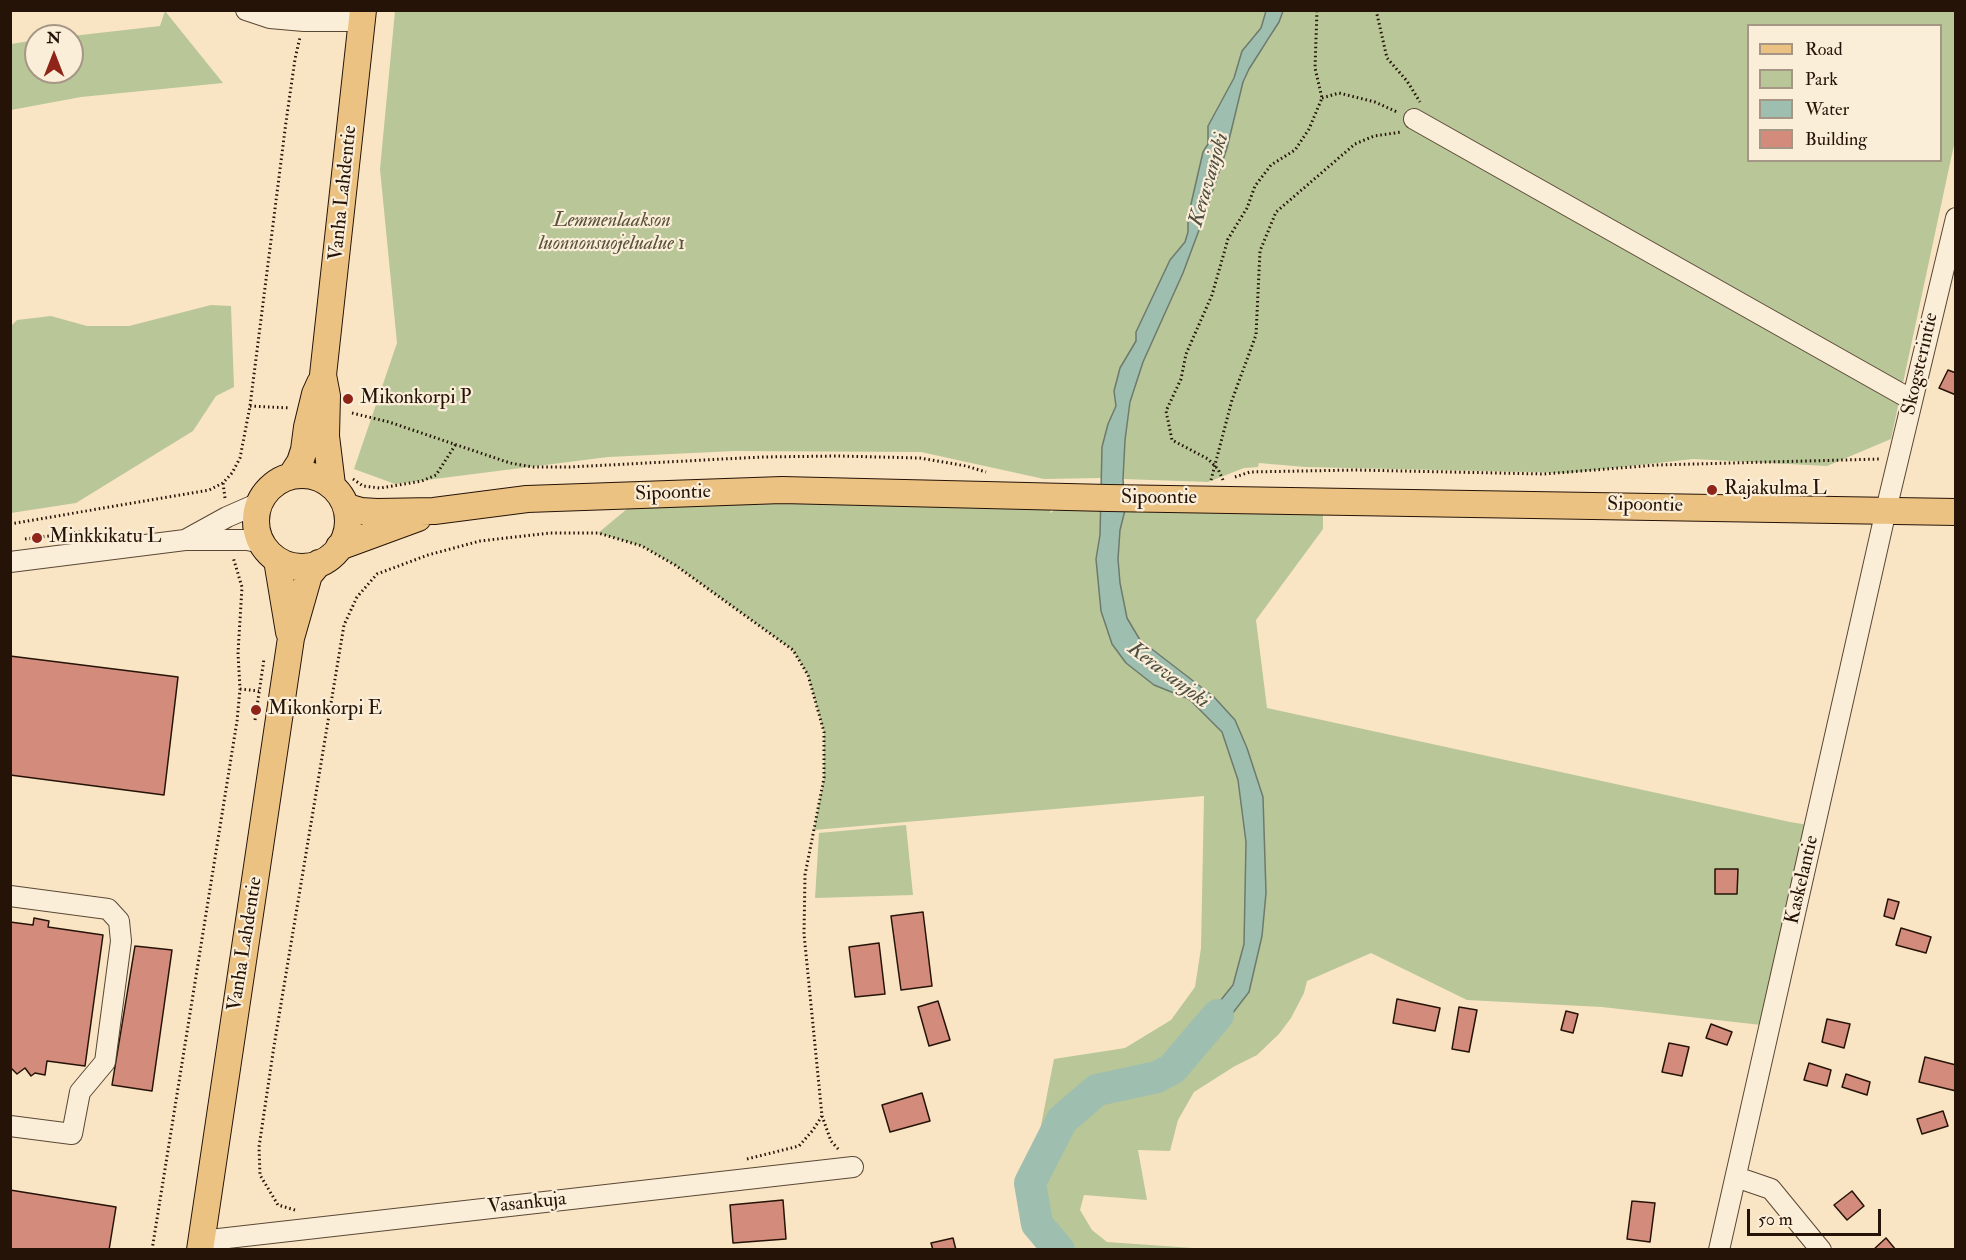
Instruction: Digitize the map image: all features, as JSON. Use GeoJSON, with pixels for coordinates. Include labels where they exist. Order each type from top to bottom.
{"type":"FeatureCollection","features":[{"type":"Feature","properties":{"kind":"main road","name":"Vanha Lahdentie"},"geometry":{"type":"LineString","coordinates":[[340,481],[326,436],[327,396],[324,375],[362,16]]}},
{"type":"Feature","properties":{"kind":"main road","name":"Vanha Lahdentie"},"geometry":{"type":"LineString","coordinates":[[291,476],[304,450],[315,394],[324,375]]}},
{"type":"Feature","properties":{"kind":"main road"},"geometry":{"type":"LineString","coordinates":[[312,475],[340,481],[339,492],[347,507],[349,523],[345,538],[336,552],[324,562],[308,567],[292,566],[270,551],[258,535],[256,518],[259,503],[268,489],[281,479],[291,476],[312,475]]}},
{"type":"Feature","properties":{"kind":"main road","name":"Sipoontie"},"geometry":{"type":"LineString","coordinates":[[347,507],[377,513],[434,511],[527,499],[782,490],[1054,497],[1956,512]]}},
{"type":"Feature","properties":{"kind":"main road","name":"Sipoontie"},"geometry":{"type":"LineString","coordinates":[[339,547],[434,511]]}},
{"type":"Feature","properties":{"kind":"main road","name":"Vanha Lahdentie"},"geometry":{"type":"LineString","coordinates":[[270,551],[291,638]]}},
{"type":"Feature","properties":{"kind":"main road","name":"Vanha Lahdentie"},"geometry":{"type":"LineString","coordinates":[[201,1245],[291,638],[309,575],[319,563]]}},
{"type":"Feature","properties":{"kind":"street"},"geometry":{"type":"LineString","coordinates":[[246,10],[270,18],[304,21],[362,16]]}},
{"type":"Feature","properties":{"kind":"street"},"geometry":{"type":"LineString","coordinates":[[1414,119],[1912,400]]}},
{"type":"Feature","properties":{"kind":"street","name":"Skogsterintie"},"geometry":{"type":"LineString","coordinates":[[1886,510],[1956,218]]}},
{"type":"Feature","properties":{"kind":"street"},"geometry":{"type":"LineString","coordinates":[[184,540],[259,503]]}},
{"type":"Feature","properties":{"kind":"street","name":"Kaskelantie"},"geometry":{"type":"LineString","coordinates":[[1719,1250],[1886,510]]}},
{"type":"Feature","properties":{"kind":"street"},"geometry":{"type":"LineString","coordinates":[[10,562],[184,540],[247,540],[270,551]]}},
{"type":"Feature","properties":{"kind":"street"},"geometry":{"type":"LineString","coordinates":[[10,896],[108,909],[119,921],[121,941],[105,1062],[80,1092],[72,1134],[10,1126]]}},
{"type":"Feature","properties":{"kind":"street","name":"Vasankuja"},"geometry":{"type":"LineString","coordinates":[[201,1245],[853,1167]]}},
{"type":"Feature","properties":{"kind":"street"},"geometry":{"type":"LineString","coordinates":[[1736,1177],[1772,1189],[1821,1250]]}},
{"type":"Feature","properties":{"kind":"path"},"geometry":{"type":"LineString","coordinates":[[1224,482],[1208,459],[1173,440],[1166,411],[1181,379],[1186,354],[1212,295],[1228,239],[1247,208],[1255,186],[1271,165],[1295,150],[1309,129],[1322,98],[1315,68],[1317,10]]}},
{"type":"Feature","properties":{"kind":"path"},"geometry":{"type":"LineString","coordinates":[[1209,487],[1232,399],[1256,335],[1260,251],[1276,212],[1354,144],[1374,136],[1403,132],[1414,119],[1420,102],[1407,81],[1387,58],[1376,10]]}},
{"type":"Feature","properties":{"kind":"path"},"geometry":{"type":"LineString","coordinates":[[10,524],[209,490],[223,483],[232,473],[240,458],[250,406],[286,122],[295,59],[304,21]]}},
{"type":"Feature","properties":{"kind":"path"},"geometry":{"type":"LineString","coordinates":[[1322,98],[1339,93],[1375,102],[1414,119]]}},
{"type":"Feature","properties":{"kind":"path"},"geometry":{"type":"LineString","coordinates":[[250,406],[290,408]]}},
{"type":"Feature","properties":{"kind":"path"},"geometry":{"type":"LineString","coordinates":[[352,413],[389,422],[510,463],[533,467],[838,456],[920,458],[987,472]]}},
{"type":"Feature","properties":{"kind":"path"},"geometry":{"type":"LineString","coordinates":[[340,481],[380,488],[422,481],[436,475],[456,444]]}},
{"type":"Feature","properties":{"kind":"path"},"geometry":{"type":"LineString","coordinates":[[1216,484],[1250,472],[1355,470],[1544,474],[1657,465],[1898,458]]}},
{"type":"Feature","properties":{"kind":"path"},"geometry":{"type":"LineString","coordinates":[[223,483],[227,517]]}},
{"type":"Feature","properties":{"kind":"path"},"geometry":{"type":"LineString","coordinates":[[25,539],[80,532]]}},
{"type":"Feature","properties":{"kind":"path"},"geometry":{"type":"LineString","coordinates":[[301,1212],[278,1205],[260,1174],[259,1147],[344,626],[357,597],[377,574],[428,555],[480,541],[550,533],[598,533],[642,546],[675,565],[784,643],[793,650],[808,675],[824,732],[824,777],[805,875],[804,934],[822,1116],[831,1141],[853,1167]]}},
{"type":"Feature","properties":{"kind":"path"},"geometry":{"type":"LineString","coordinates":[[152,1250],[237,722],[242,587],[230,550],[230,539]]}},
{"type":"Feature","properties":{"kind":"path"},"geometry":{"type":"LineString","coordinates":[[255,720],[264,659]]}},
{"type":"Feature","properties":{"kind":"path"},"geometry":{"type":"LineString","coordinates":[[240,689],[259,691]]}},
{"type":"Feature","properties":{"kind":"path"},"geometry":{"type":"LineString","coordinates":[[736,1160],[800,1146],[822,1116]]}},
{"type":"Feature","properties":{"kind":"green space"},"geometry":{"type":"Polygon","coordinates":[[[165,11],[223,83],[81,97],[11,110],[11,44],[24,42],[24,84],[84,84],[84,35],[160,26],[165,11]]]}},
{"type":"Feature","properties":{"kind":"green space","name":"Lemmenlaakson luonnonsuojelualue 1"},"geometry":{"type":"Polygon","coordinates":[[[395,11],[1266,11],[1261,28],[1242,51],[1234,78],[1208,126],[1208,144],[1203,152],[1185,242],[1170,260],[1136,332],[1136,341],[1120,368],[1114,391],[1116,406],[1102,447],[1102,478],[1044,479],[921,452],[735,451],[608,457],[395,484],[354,469],[397,343],[380,169],[395,11]]]}},
{"type":"Feature","properties":{"kind":"green space"},"geometry":{"type":"Polygon","coordinates":[[[1283,11],[1955,11],[1955,140],[1891,439],[1827,466],[1693,459],[1568,473],[1305,467],[1259,463],[1258,467],[1244,468],[1208,482],[1123,479],[1125,440],[1131,399],[1143,362],[1183,273],[1205,214],[1227,148],[1243,82],[1270,38],[1283,11]]]}},
{"type":"Feature","properties":{"kind":"green space"},"geometry":{"type":"Polygon","coordinates":[[[211,305],[231,306],[234,387],[216,396],[193,431],[76,503],[11,513],[10,327],[17,320],[51,316],[87,326],[129,326],[211,305]]]}},
{"type":"Feature","properties":{"kind":"green space"},"geometry":{"type":"Polygon","coordinates":[[[1054,497],[1050,513],[1057,509],[1100,509],[1100,535],[1096,559],[1112,644],[1126,663],[1154,685],[1189,699],[1222,732],[1238,780],[1246,842],[1244,944],[1233,985],[1212,1011],[1194,1027],[1185,1045],[1169,1067],[1155,1073],[1095,1087],[1058,1118],[1035,1156],[1054,1059],[1125,1048],[1171,1020],[1195,987],[1201,948],[1204,796],[814,830],[824,778],[824,732],[808,675],[793,650],[675,565],[642,546],[598,533],[633,504],[1054,497]]]}},
{"type":"Feature","properties":{"kind":"green space"},"geometry":{"type":"Polygon","coordinates":[[[1125,510],[1323,515],[1323,529],[1256,620],[1267,708],[1815,826],[1770,1026],[1602,1007],[1467,1000],[1371,953],[1307,981],[1304,993],[1291,1018],[1279,1034],[1257,1055],[1194,1092],[1178,1120],[1170,1151],[1138,1150],[1147,1200],[1084,1195],[1080,1210],[1092,1230],[1107,1242],[1207,1249],[1064,1249],[1040,1222],[1034,1184],[1065,1122],[1098,1093],[1156,1081],[1201,1054],[1249,992],[1262,936],[1266,893],[1263,797],[1235,720],[1214,697],[1140,640],[1127,618],[1118,559],[1120,530],[1125,510]]]}},
{"type":"Feature","properties":{"kind":"green space"},"geometry":{"type":"Polygon","coordinates":[[[906,825],[913,895],[815,898],[819,833],[906,825]]]}},
{"type":"Feature","properties":{"kind":"water"},"geometry":{"type":"Polygon","coordinates":[[[1266,11],[1283,11],[1279,22],[1243,82],[1227,148],[1205,214],[1183,273],[1143,362],[1130,402],[1125,440],[1123,479],[1125,510],[1120,530],[1118,559],[1127,618],[1140,640],[1214,697],[1235,720],[1263,797],[1266,893],[1262,936],[1249,992],[1201,1054],[1185,1045],[1194,1027],[1212,1011],[1233,985],[1244,944],[1246,842],[1238,780],[1222,732],[1189,699],[1154,685],[1126,663],[1112,644],[1101,611],[1096,559],[1100,535],[1102,447],[1116,406],[1114,391],[1120,368],[1136,341],[1136,332],[1170,260],[1185,242],[1203,152],[1208,144],[1208,126],[1234,78],[1242,51],[1261,28],[1266,11]]]}},
{"type":"Feature","properties":{"kind":"building"},"geometry":{"type":"Polygon","coordinates":[[[1948,370],[1956,373],[1956,395],[1939,388],[1948,370]]]}},
{"type":"Feature","properties":{"kind":"building"},"geometry":{"type":"Polygon","coordinates":[[[10,656],[178,677],[164,795],[10,775],[10,656]]]}},
{"type":"Feature","properties":{"kind":"building"},"geometry":{"type":"Polygon","coordinates":[[[1715,869],[1738,869],[1737,894],[1715,894],[1715,869]]]}},
{"type":"Feature","properties":{"kind":"building"},"geometry":{"type":"Polygon","coordinates":[[[1888,899],[1899,902],[1894,919],[1884,916],[1888,899]]]}},
{"type":"Feature","properties":{"kind":"building"},"geometry":{"type":"Polygon","coordinates":[[[923,912],[932,986],[901,990],[891,916],[923,912]]]}},
{"type":"Feature","properties":{"kind":"building"},"geometry":{"type":"Polygon","coordinates":[[[34,918],[49,921],[48,927],[103,935],[85,1066],[47,1061],[45,1075],[35,1073],[31,1076],[25,1068],[17,1074],[10,1067],[10,922],[33,925],[34,918]]]}},
{"type":"Feature","properties":{"kind":"building"},"geometry":{"type":"Polygon","coordinates":[[[1901,928],[1931,937],[1926,953],[1896,945],[1901,928]]]}},
{"type":"Feature","properties":{"kind":"building"},"geometry":{"type":"Polygon","coordinates":[[[879,943],[885,994],[855,997],[849,947],[879,943]]]}},
{"type":"Feature","properties":{"kind":"building"},"geometry":{"type":"Polygon","coordinates":[[[135,946],[172,950],[152,1091],[112,1085],[135,946]]]}},
{"type":"Feature","properties":{"kind":"building"},"geometry":{"type":"Polygon","coordinates":[[[1397,999],[1440,1008],[1435,1031],[1393,1023],[1397,999]]]}},
{"type":"Feature","properties":{"kind":"building"},"geometry":{"type":"Polygon","coordinates":[[[938,1001],[950,1040],[929,1046],[918,1007],[938,1001]]]}},
{"type":"Feature","properties":{"kind":"building"},"geometry":{"type":"Polygon","coordinates":[[[1459,1007],[1477,1010],[1469,1052],[1452,1049],[1459,1007]]]}},
{"type":"Feature","properties":{"kind":"building"},"geometry":{"type":"Polygon","coordinates":[[[1566,1011],[1578,1014],[1573,1033],[1561,1030],[1566,1011]]]}},
{"type":"Feature","properties":{"kind":"building"},"geometry":{"type":"Polygon","coordinates":[[[1827,1019],[1850,1024],[1844,1048],[1822,1042],[1827,1019]]]}},
{"type":"Feature","properties":{"kind":"building"},"geometry":{"type":"Polygon","coordinates":[[[1711,1024],[1732,1032],[1727,1045],[1706,1038],[1711,1024]]]}},
{"type":"Feature","properties":{"kind":"building"},"geometry":{"type":"Polygon","coordinates":[[[1669,1043],[1689,1047],[1682,1076],[1662,1072],[1669,1043]]]}},
{"type":"Feature","properties":{"kind":"building"},"geometry":{"type":"Polygon","coordinates":[[[1925,1057],[1956,1065],[1956,1091],[1919,1082],[1925,1057]]]}},
{"type":"Feature","properties":{"kind":"building"},"geometry":{"type":"Polygon","coordinates":[[[1809,1063],[1831,1070],[1827,1086],[1804,1080],[1809,1063]]]}},
{"type":"Feature","properties":{"kind":"building"},"geometry":{"type":"Polygon","coordinates":[[[1846,1074],[1870,1082],[1867,1095],[1842,1087],[1846,1074]]]}},
{"type":"Feature","properties":{"kind":"building"},"geometry":{"type":"Polygon","coordinates":[[[922,1093],[930,1121],[890,1132],[882,1105],[922,1093]]]}},
{"type":"Feature","properties":{"kind":"building"},"geometry":{"type":"Polygon","coordinates":[[[1943,1111],[1948,1126],[1922,1134],[1917,1119],[1943,1111]]]}},
{"type":"Feature","properties":{"kind":"building"},"geometry":{"type":"Polygon","coordinates":[[[10,1190],[116,1207],[109,1250],[10,1250],[10,1190]]]}},
{"type":"Feature","properties":{"kind":"building"},"geometry":{"type":"Polygon","coordinates":[[[1852,1191],[1864,1206],[1847,1220],[1834,1205],[1852,1191]]]}},
{"type":"Feature","properties":{"kind":"building"},"geometry":{"type":"Polygon","coordinates":[[[783,1200],[786,1239],[733,1243],[730,1205],[783,1200]]]}},
{"type":"Feature","properties":{"kind":"building"},"geometry":{"type":"Polygon","coordinates":[[[1632,1201],[1655,1203],[1650,1242],[1627,1239],[1632,1201]]]}},
{"type":"Feature","properties":{"kind":"building"},"geometry":{"type":"Polygon","coordinates":[[[953,1238],[956,1250],[933,1250],[931,1243],[953,1238]]]}},
{"type":"Feature","properties":{"kind":"building"},"geometry":{"type":"Polygon","coordinates":[[[1886,1238],[1896,1250],[1873,1250],[1886,1238]]]}},
{"type":"Feature","properties":{"kind":"waterway","name":"Keravanjoki"},"geometry":{"type":"LineString","coordinates":[[1059,1250],[1037,1224],[1030,1183],[1062,1120],[1097,1090],[1157,1077],[1172,1069],[1218,1015]]}},
{"type":"Feature","properties":{"kind":"place","name":"Mikonkorpi P"},"geometry":{"type":"Point","coordinates":[348,399]}},
{"type":"Feature","properties":{"kind":"place","name":"Rajakulma L"},"geometry":{"type":"Point","coordinates":[1712,490]}},
{"type":"Feature","properties":{"kind":"place","name":"Minkkikatu L"},"geometry":{"type":"Point","coordinates":[37,538]}},
{"type":"Feature","properties":{"kind":"place","name":"Mikonkorpi E"},"geometry":{"type":"Point","coordinates":[256,710]}}]}
